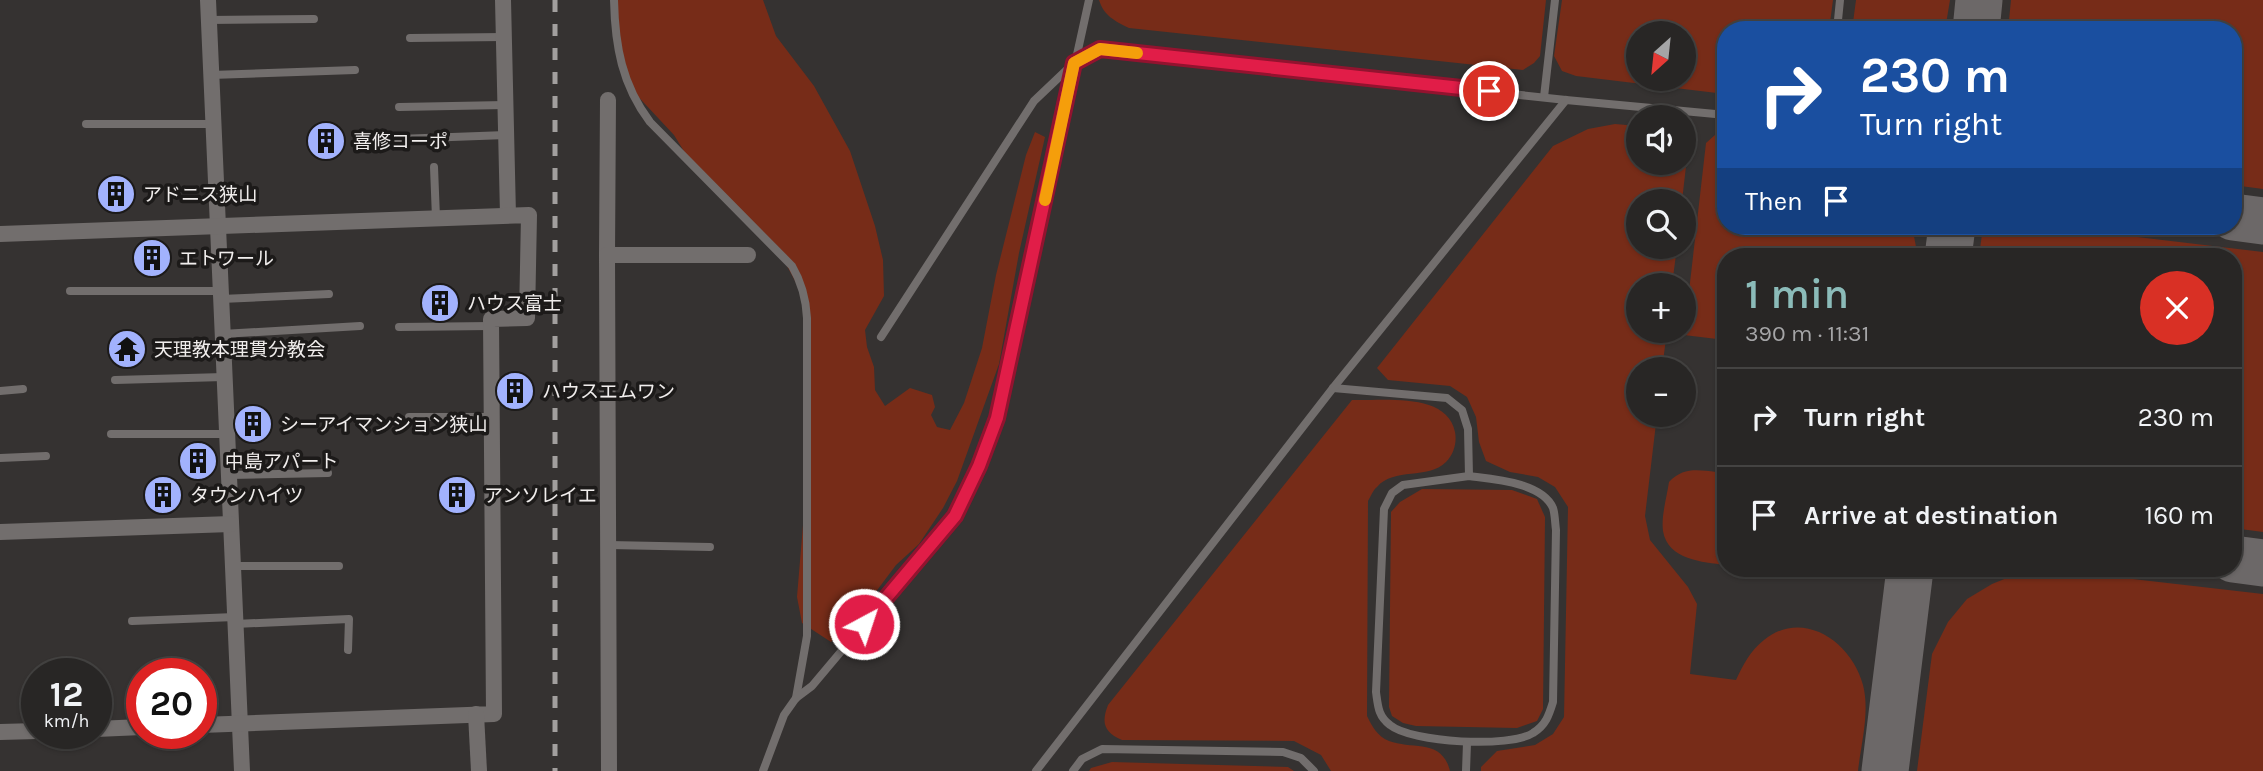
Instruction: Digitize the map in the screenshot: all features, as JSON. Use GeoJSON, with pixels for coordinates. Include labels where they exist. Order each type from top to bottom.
{"type":"FeatureCollection","features":[{"type":"Feature","properties":{"kind":"street"},"geometry":{"type":"LineString","coordinates":[[208,0],[242,771]]}},
{"type":"Feature","properties":{"kind":"street"},"geometry":{"type":"LineString","coordinates":[[503,0],[508,215]]}},
{"type":"Feature","properties":{"kind":"street"},"geometry":{"type":"LineString","coordinates":[[608,100],[609,771]]}},
{"type":"Feature","properties":{"kind":"street"},"geometry":{"type":"LineString","coordinates":[[0,234],[529,215],[527,318],[491,319],[494,713],[217,724]]}},
{"type":"Feature","properties":{"kind":"street"},"geometry":{"type":"LineString","coordinates":[[607,255],[748,255]]}},
{"type":"Feature","properties":{"kind":"street"},"geometry":{"type":"LineString","coordinates":[[0,532],[231,524]]}},
{"type":"Feature","properties":{"kind":"street"},"geometry":{"type":"LineString","coordinates":[[476,714],[479,771]]}},
{"type":"Feature","properties":{"kind":"street"},"geometry":{"type":"LineString","coordinates":[[0,732],[21,731]]}},
{"type":"Feature","properties":{"kind":"lane"},"geometry":{"type":"LineString","coordinates":[[614,0],[615,37],[622,67],[637,103],[650,122],[792,265],[802,284],[807,303],[807,635],[796,698]]}},
{"type":"Feature","properties":{"kind":"lane"},"geometry":{"type":"LineString","coordinates":[[763,771],[785,715],[796,698],[812,686],[955,516],[979,466],[997,418],[1089,0]]}},
{"type":"Feature","properties":{"kind":"lane"},"geometry":{"type":"LineString","coordinates":[[1545,97],[1555,0]]}},
{"type":"Feature","properties":{"kind":"lane"},"geometry":{"type":"LineString","coordinates":[[1838,21],[1840,0]]}},
{"type":"Feature","properties":{"kind":"lane"},"geometry":{"type":"LineString","coordinates":[[208,19],[314,19]]}},
{"type":"Feature","properties":{"kind":"lane"},"geometry":{"type":"LineString","coordinates":[[410,38],[504,37]]}},
{"type":"Feature","properties":{"kind":"lane"},"geometry":{"type":"LineString","coordinates":[[881,337],[1034,101],[1074,63],[1100,49],[1717,114]]}},
{"type":"Feature","properties":{"kind":"lane"},"geometry":{"type":"LineString","coordinates":[[211,75],[355,70]]}},
{"type":"Feature","properties":{"kind":"lane"},"geometry":{"type":"LineString","coordinates":[[1036,771],[1333,388],[1566,100]]}},
{"type":"Feature","properties":{"kind":"lane"},"geometry":{"type":"LineString","coordinates":[[400,107],[505,105]]}},
{"type":"Feature","properties":{"kind":"lane"},"geometry":{"type":"LineString","coordinates":[[86,124],[213,124]]}},
{"type":"Feature","properties":{"kind":"lane"},"geometry":{"type":"LineString","coordinates":[[398,139],[506,135]]}},
{"type":"Feature","properties":{"kind":"lane"},"geometry":{"type":"LineString","coordinates":[[434,167],[436,218]]}},
{"type":"Feature","properties":{"kind":"lane"},"geometry":{"type":"LineString","coordinates":[[70,291],[221,295],[330,294]]}},
{"type":"Feature","properties":{"kind":"lane"},"geometry":{"type":"LineString","coordinates":[[222,334],[360,326]]}},
{"type":"Feature","properties":{"kind":"lane"},"geometry":{"type":"LineString","coordinates":[[399,327],[491,327]]}},
{"type":"Feature","properties":{"kind":"lane"},"geometry":{"type":"LineString","coordinates":[[115,380],[224,377]]}},
{"type":"Feature","properties":{"kind":"lane"},"geometry":{"type":"LineString","coordinates":[[1333,388],[1447,398],[1462,410],[1468,429],[1469,476]]}},
{"type":"Feature","properties":{"kind":"lane"},"geometry":{"type":"LineString","coordinates":[[0,391],[23,389]]}},
{"type":"Feature","properties":{"kind":"lane"},"geometry":{"type":"LineString","coordinates":[[409,417],[492,417]]}},
{"type":"Feature","properties":{"kind":"lane"},"geometry":{"type":"LineString","coordinates":[[111,434],[227,433]]}},
{"type":"Feature","properties":{"kind":"lane"},"geometry":{"type":"LineString","coordinates":[[0,458],[46,456]]}},
{"type":"Feature","properties":{"kind":"lane"},"geometry":{"type":"LineString","coordinates":[[229,475],[328,473]]}},
{"type":"Feature","properties":{"kind":"lane"},"geometry":{"type":"LineString","coordinates":[[1469,476],[1516,482],[1536,491],[1552,506],[1556,530],[1553,702],[1547,722],[1531,735],[1467,743],[1413,736],[1391,727],[1379,714],[1376,692],[1384,509],[1392,493],[1403,485],[1469,476]]}},
{"type":"Feature","properties":{"kind":"lane"},"geometry":{"type":"LineString","coordinates":[[608,545],[710,547]]}},
{"type":"Feature","properties":{"kind":"lane"},"geometry":{"type":"LineString","coordinates":[[233,566],[340,566]]}},
{"type":"Feature","properties":{"kind":"lane"},"geometry":{"type":"LineString","coordinates":[[132,621],[349,619],[348,650]]}},
{"type":"Feature","properties":{"kind":"lane"},"geometry":{"type":"LineString","coordinates":[[1466,771],[1467,743]]}},
{"type":"Feature","properties":{"kind":"lane"},"geometry":{"type":"LineString","coordinates":[[1073,771],[1082,759],[1101,749],[1283,752],[1301,758],[1314,771]]}},
{"type":"Feature","properties":{"kind":"shaded area"},"geometry":{"type":"Polygon","coordinates":[[[614,0],[763,0],[776,36],[814,86],[850,151],[875,226],[883,260],[884,296],[865,330],[874,367],[875,390],[885,406],[910,388],[932,395],[935,407],[931,415],[937,427],[950,430],[964,403],[982,348],[996,275],[1026,155],[1035,132],[1045,137],[1019,253],[999,364],[957,481],[919,544],[896,565],[869,601],[831,642],[802,623],[797,597],[807,477],[807,303],[780,253],[690,161],[674,135],[631,89],[615,37],[614,0]]]}},
{"type":"Feature","properties":{"kind":"shaded area"},"geometry":{"type":"Polygon","coordinates":[[[1099,0],[1546,0],[1540,56],[1523,70],[1129,28],[1107,14],[1099,0]]]}},
{"type":"Feature","properties":{"kind":"shaded area"},"geometry":{"type":"Polygon","coordinates":[[[1562,0],[1833,0],[1830,21],[1717,21],[1717,93],[1696,90],[1696,21],[1626,21],[1626,82],[1576,76],[1562,71],[1554,56],[1562,0]]]}},
{"type":"Feature","properties":{"kind":"shaded area"},"geometry":{"type":"Polygon","coordinates":[[[1856,0],[1950,0],[1946,21],[1853,21],[1856,0]]]}},
{"type":"Feature","properties":{"kind":"shaded area"},"geometry":{"type":"Polygon","coordinates":[[[2011,0],[2263,0],[2263,189],[2242,186],[2242,21],[2009,21],[2011,0]]]}},
{"type":"Feature","properties":{"kind":"shaded area"},"geometry":{"type":"Polygon","coordinates":[[[1615,124],[1626,125],[1626,175],[1685,175],[1683,189],[1626,189],[1626,259],[1675,259],[1674,273],[1626,273],[1626,343],[1665,343],[1664,357],[1626,357],[1626,427],[1656,427],[1645,516],[1650,540],[1688,587],[1697,604],[1690,674],[1736,680],[1755,649],[1779,631],[1794,627],[1824,634],[1848,655],[1863,685],[1865,717],[1858,771],[1481,771],[1481,767],[1497,751],[1535,745],[1553,734],[1564,717],[1568,507],[1555,487],[1538,477],[1510,472],[1486,461],[1479,442],[1476,417],[1467,397],[1450,386],[1388,380],[1377,368],[1553,146],[1588,129],[1615,124]]]}},
{"type":"Feature","properties":{"kind":"shaded area"},"geometry":{"type":"Polygon","coordinates":[[[1715,135],[1717,235],[1914,235],[1916,248],[1717,248],[1717,339],[1696,336],[1696,273],[1691,273],[1693,259],[1696,259],[1696,230],[1706,143],[1715,135]]]}},
{"type":"Feature","properties":{"kind":"shaded area"},"geometry":{"type":"Polygon","coordinates":[[[1982,235],[2120,235],[2229,248],[1980,248],[1982,235]]]}},
{"type":"Feature","properties":{"kind":"shaded area"},"geometry":{"type":"Polygon","coordinates":[[[2242,249],[2263,252],[2263,532],[2242,529],[2242,249]]]}},
{"type":"Feature","properties":{"kind":"shaded area"},"geometry":{"type":"Polygon","coordinates":[[[1352,400],[1412,401],[1427,405],[1440,410],[1450,419],[1455,432],[1454,448],[1446,462],[1430,471],[1392,477],[1384,481],[1374,490],[1368,501],[1367,716],[1375,730],[1385,739],[1398,744],[1433,749],[1446,761],[1450,771],[1331,771],[1321,755],[1294,741],[1122,740],[1111,734],[1105,722],[1108,705],[1352,400]]]}},
{"type":"Feature","properties":{"kind":"shaded area"},"geometry":{"type":"Polygon","coordinates":[[[1717,465],[1717,564],[1697,561],[1679,554],[1666,541],[1663,531],[1663,513],[1669,482],[1685,472],[1716,472],[1717,465]]]}},
{"type":"Feature","properties":{"kind":"shaded area"},"geometry":{"type":"Polygon","coordinates":[[[1422,489],[1512,490],[1537,499],[1545,517],[1543,709],[1537,721],[1517,728],[1416,726],[1403,723],[1392,716],[1389,707],[1391,512],[1400,502],[1422,489]]]}},
{"type":"Feature","properties":{"kind":"shaded area"},"geometry":{"type":"Polygon","coordinates":[[[2009,577],[2115,577],[2263,594],[2263,771],[1917,771],[1932,654],[1948,622],[1967,599],[2009,577]]]}},
{"type":"Feature","properties":{"kind":"shaded area"},"geometry":{"type":"Polygon","coordinates":[[[1112,762],[1288,767],[1294,771],[1089,771],[1112,762]]]}},
{"type":"Feature","properties":{"kind":"taxiway"},"geometry":{"type":"LineString","coordinates":[[1977,21],[1979,0]]}},
{"type":"Feature","properties":{"kind":"taxiway"},"geometry":{"type":"LineString","coordinates":[[2242,218],[2263,221]]}},
{"type":"Feature","properties":{"kind":"taxiway"},"geometry":{"type":"LineString","coordinates":[[1949,248],[1951,235]]}},
{"type":"Feature","properties":{"kind":"taxiway"},"geometry":{"type":"LineString","coordinates":[[2242,560],[2263,563]]}},
{"type":"Feature","properties":{"kind":"taxiway"},"geometry":{"type":"LineString","coordinates":[[1885,771],[1909,577]]}},
{"type":"Feature","properties":{"kind":"railway"},"geometry":{"type":"LineString","coordinates":[[555,0],[555,771]]}},
{"type":"Feature","properties":{"kind":"slow traffic"},"geometry":{"type":"LineString","coordinates":[[1045,200],[1074,63],[1100,49],[1137,53]]}},
{"type":"Feature","properties":{"kind":"place","name":"喜修コーポ"},"geometry":{"type":"Point","coordinates":[326,141]}},
{"type":"Feature","properties":{"kind":"place","name":"アドニス狭山"},"geometry":{"type":"Point","coordinates":[116,194]}},
{"type":"Feature","properties":{"kind":"place","name":"エトワール"},"geometry":{"type":"Point","coordinates":[152,258]}},
{"type":"Feature","properties":{"kind":"place","name":"ハウス富士"},"geometry":{"type":"Point","coordinates":[440,303]}},
{"type":"Feature","properties":{"kind":"place","name":"天理教本理貫分教会"},"geometry":{"type":"Point","coordinates":[127,349]}},
{"type":"Feature","properties":{"kind":"place","name":"ハウスエムワン"},"geometry":{"type":"Point","coordinates":[515,391]}},
{"type":"Feature","properties":{"kind":"place","name":"シーアイマンション狭山"},"geometry":{"type":"Point","coordinates":[253,424]}},
{"type":"Feature","properties":{"kind":"place","name":"中島アパート"},"geometry":{"type":"Point","coordinates":[198,461]}},
{"type":"Feature","properties":{"kind":"place","name":"タウンハイツ"},"geometry":{"type":"Point","coordinates":[163,495]}},
{"type":"Feature","properties":{"kind":"place","name":"アンソレイエ"},"geometry":{"type":"Point","coordinates":[457,495]}},
{"type":"Feature","properties":{"kind":"route"},"geometry":{"type":"LineString","coordinates":[[864,624],[955,516],[979,466],[997,418],[1074,63],[1100,49],[1489,91]]}}]}
